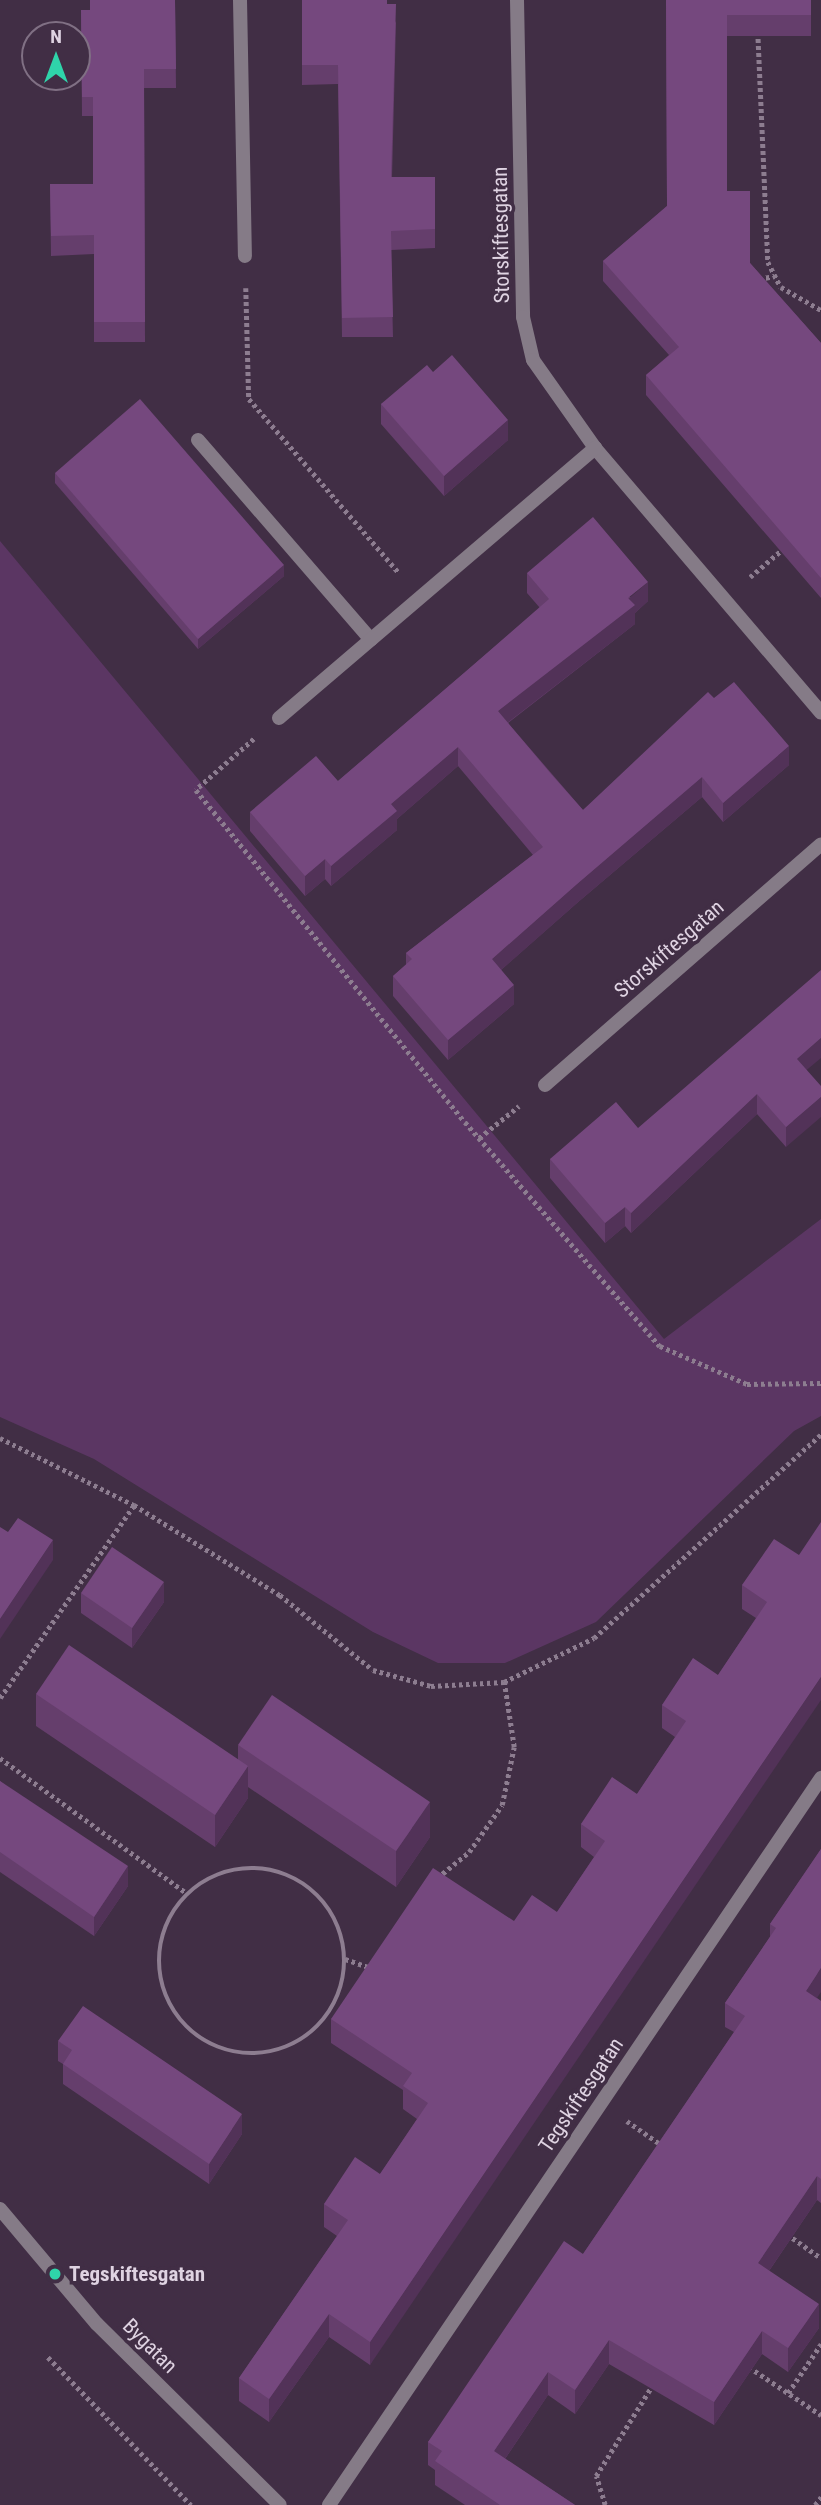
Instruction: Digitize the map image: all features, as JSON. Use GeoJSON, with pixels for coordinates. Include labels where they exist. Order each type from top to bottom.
{"type":"FeatureCollection","features":[{"type":"Feature","properties":{"kind":"street"},"geometry":{"type":"LineString","coordinates":[[240,0],[245,256]]}},
{"type":"Feature","properties":{"kind":"street","name":"Storskiftesgatan"},"geometry":{"type":"LineString","coordinates":[[517,0],[526,340],[547,383],[595,448],[821,713]]}},
{"type":"Feature","properties":{"kind":"street"},"geometry":{"type":"LineString","coordinates":[[198,440],[371,640]]}},
{"type":"Feature","properties":{"kind":"street"},"geometry":{"type":"LineString","coordinates":[[279,718],[595,448]]}},
{"type":"Feature","properties":{"kind":"street","name":"Storskiftesgatan"},"geometry":{"type":"LineString","coordinates":[[545,1085],[821,844]]}},
{"type":"Feature","properties":{"kind":"street","name":"Tegskiftesgatan"},"geometry":{"type":"LineString","coordinates":[[329,2505],[821,1779]]}},
{"type":"Feature","properties":{"kind":"street","name":"Bygatan"},"geometry":{"type":"LineString","coordinates":[[0,2209],[97,2324],[280,2505]]}},
{"type":"Feature","properties":{"kind":"path"},"geometry":{"type":"LineString","coordinates":[[758,27],[759,175],[768,262],[781,287],[821,310]]}},
{"type":"Feature","properties":{"kind":"path"},"geometry":{"type":"LineString","coordinates":[[245,256],[249,399],[421,599]]}},
{"type":"Feature","properties":{"kind":"path"},"geometry":{"type":"LineString","coordinates":[[754,280],[775,276]]}},
{"type":"Feature","properties":{"kind":"path"},"geometry":{"type":"LineString","coordinates":[[722,600],[791,541]]}},
{"type":"Feature","properties":{"kind":"path"},"geometry":{"type":"LineString","coordinates":[[279,718],[196,790],[479,1138],[660,1346],[747,1384],[803,1389],[821,1383]]}},
{"type":"Feature","properties":{"kind":"path"},"geometry":{"type":"LineString","coordinates":[[479,1138],[545,1085]]}},
{"type":"Feature","properties":{"kind":"path"},"geometry":{"type":"LineString","coordinates":[[0,1438],[134,1504],[280,1595],[373,1670],[431,1686],[504,1682],[594,1638],[821,1434]]}},
{"type":"Feature","properties":{"kind":"path"},"geometry":{"type":"LineString","coordinates":[[0,1698],[134,1504]]}},
{"type":"Feature","properties":{"kind":"path"},"geometry":{"type":"LineString","coordinates":[[432,1882],[469,1852],[502,1805],[514,1747],[504,1682]]}},
{"type":"Feature","properties":{"kind":"path"},"geometry":{"type":"LineString","coordinates":[[0,1758],[188,1894]]}},
{"type":"Feature","properties":{"kind":"path"},"geometry":{"type":"LineString","coordinates":[[267,1869],[288,1875],[323,1900],[345,1959],[334,2006],[319,2026],[277,2051],[253,2054],[206,2042],[186,2027],[162,1984],[159,1960],[163,1936],[188,1894],[225,1872],[267,1869]]}},
{"type":"Feature","properties":{"kind":"path"},"geometry":{"type":"LineString","coordinates":[[368,1967],[376,1956]]}},
{"type":"Feature","properties":{"kind":"path"},"geometry":{"type":"LineString","coordinates":[[788,2393],[821,2344]]}},
{"type":"Feature","properties":{"kind":"path"},"geometry":{"type":"LineString","coordinates":[[48,2357],[191,2505]]}},
{"type":"Feature","properties":{"kind":"path"},"geometry":{"type":"LineString","coordinates":[[745,2364],[821,2415]]}},
{"type":"Feature","properties":{"kind":"path"},"geometry":{"type":"LineString","coordinates":[[605,2505],[596,2476],[660,2373]]}},
{"type":"Feature","properties":{"kind":"path"},"geometry":{"type":"LineString","coordinates":[[815,2505],[821,2497]]}},
{"type":"Feature","properties":{"kind":"shaded area"},"geometry":{"type":"Polygon","coordinates":[[[0,541],[664,1339],[821,1219],[821,1416],[794,1431],[596,1622],[505,1663],[438,1663],[373,1632],[94,1459],[0,1417],[0,541]]]}},
{"type":"Feature","properties":{"kind":"building"},"geometry":{"type":"Polygon","coordinates":[[[90,0],[175,0],[176,69],[144,69],[145,322],[94,322],[94,235],[51,236],[50,184],[93,184],[93,97],[82,97],[82,91],[91,91],[91,21],[81,21],[81,10],[90,10],[90,0]]]}},
{"type":"Feature","properties":{"kind":"building"},"geometry":{"type":"Polygon","coordinates":[[[302,0],[387,0],[387,4],[396,4],[391,177],[435,177],[435,229],[391,231],[393,317],[342,318],[338,65],[302,65],[302,0]]]}},
{"type":"Feature","properties":{"kind":"building"},"geometry":{"type":"Polygon","coordinates":[[[666,0],[811,0],[811,15],[727,15],[727,191],[750,191],[750,263],[821,343],[821,578],[646,375],[679,347],[603,261],[667,206],[666,0]]]}},
{"type":"Feature","properties":{"kind":"building"},"geometry":{"type":"Polygon","coordinates":[[[452,355],[508,420],[444,476],[381,404],[427,365],[433,372],[452,355]]]}},
{"type":"Feature","properties":{"kind":"building"},"geometry":{"type":"Polygon","coordinates":[[[140,399],[284,565],[198,639],[55,473],[140,399]]]}},
{"type":"Feature","properties":{"kind":"building"},"geometry":{"type":"Polygon","coordinates":[[[593,517],[648,582],[628,598],[635,605],[498,711],[551,774],[583,810],[708,692],[714,698],[734,682],[789,746],[723,803],[702,777],[577,884],[492,959],[514,985],[448,1040],[393,976],[412,959],[406,953],[543,847],[458,747],[391,804],[397,811],[331,866],[325,859],[305,876],[250,812],[316,756],[338,781],[464,673],[549,599],[527,573],[593,517]]]}},
{"type":"Feature","properties":{"kind":"building"},"geometry":{"type":"Polygon","coordinates":[[[821,970],[821,1038],[797,1059],[821,1086],[821,1097],[786,1127],[757,1094],[631,1213],[625,1207],[605,1223],[550,1159],[616,1102],[638,1128],[821,970]]]}},
{"type":"Feature","properties":{"kind":"building"},"geometry":{"type":"Polygon","coordinates":[[[18,1518],[53,1540],[0,1619],[0,1527],[8,1532],[18,1518]]]}},
{"type":"Feature","properties":{"kind":"building"},"geometry":{"type":"Polygon","coordinates":[[[821,1522],[821,1677],[370,2342],[329,2314],[269,2399],[239,2378],[348,2220],[324,2204],[355,2157],[380,2174],[428,2103],[403,2086],[412,2073],[331,2019],[433,1868],[514,1921],[532,1895],[557,1912],[605,1841],[581,1824],[612,1777],[637,1794],[686,1721],[662,1705],[693,1658],[718,1675],[767,1602],[742,1585],[774,1539],[799,1555],[821,1522]]]}},
{"type":"Feature","properties":{"kind":"building"},"geometry":{"type":"Polygon","coordinates":[[[112,1547],[164,1582],[132,1628],[81,1593],[112,1547]]]}},
{"type":"Feature","properties":{"kind":"building"},"geometry":{"type":"Polygon","coordinates":[[[69,1645],[248,1766],[215,1815],[36,1694],[69,1645]]]}},
{"type":"Feature","properties":{"kind":"building"},"geometry":{"type":"Polygon","coordinates":[[[272,1695],[430,1802],[396,1851],[238,1745],[272,1695]]]}},
{"type":"Feature","properties":{"kind":"building"},"geometry":{"type":"Polygon","coordinates":[[[0,1781],[128,1866],[94,1917],[0,1852],[0,1781]]]}},
{"type":"Feature","properties":{"kind":"building"},"geometry":{"type":"Polygon","coordinates":[[[821,1849],[821,1968],[806,1991],[821,2001],[821,2179],[817,2176],[758,2263],[819,2304],[788,2348],[762,2331],[714,2402],[609,2340],[575,2390],[548,2372],[494,2451],[575,2505],[500,2505],[435,2461],[442,2451],[428,2442],[564,2241],[583,2254],[745,2016],[725,2003],[776,1928],[770,1924],[821,1849]]]}},
{"type":"Feature","properties":{"kind":"building"},"geometry":{"type":"Polygon","coordinates":[[[83,2006],[242,2114],[209,2164],[63,2064],[72,2050],[58,2041],[83,2006]]]}},
{"type":"Feature","properties":{"kind":"place","name":"Tegskiftesgatan"},"geometry":{"type":"Point","coordinates":[55,2274]}}]}
